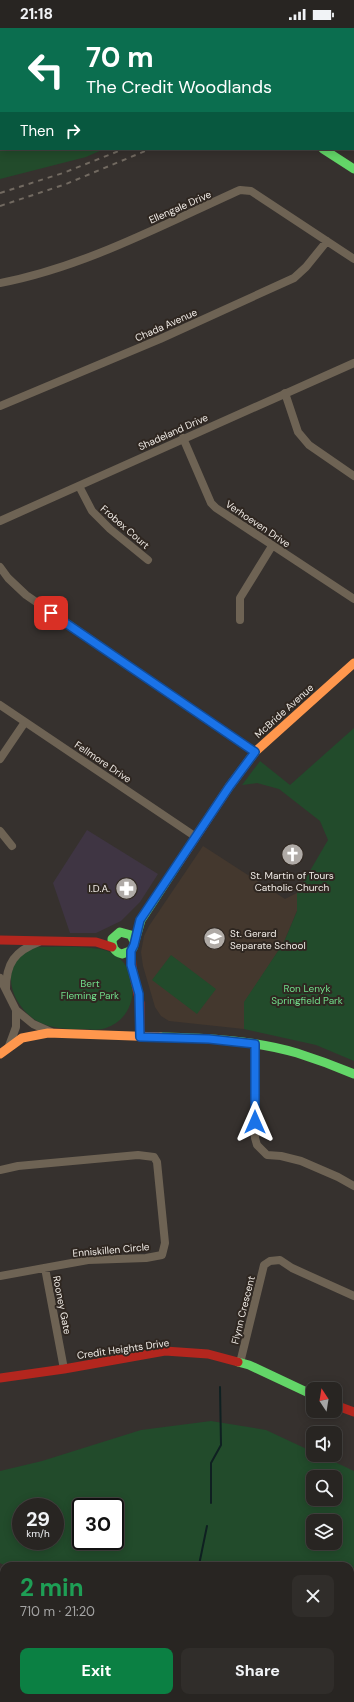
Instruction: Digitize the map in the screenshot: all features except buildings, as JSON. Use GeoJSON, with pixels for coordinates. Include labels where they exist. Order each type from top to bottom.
{"type":"FeatureCollection","features":[{"type":"Feature","properties":{"kind":"street"},"geometry":{"type":"LineString","coordinates":[[325,150],[354,169]]}},
{"type":"Feature","properties":{"kind":"street","name":"Ellengale Drive"},"geometry":{"type":"LineString","coordinates":[[0,283],[31,277],[118,246],[240,190],[251,192],[354,259]]}},
{"type":"Feature","properties":{"kind":"street","name":"Chada Avenue"},"geometry":{"type":"LineString","coordinates":[[0,406],[160,339],[294,278],[306,267],[327,241]]}},
{"type":"Feature","properties":{"kind":"street","name":"Shadeland Drive"},"geometry":{"type":"LineString","coordinates":[[0,520],[354,363]]}},
{"type":"Feature","properties":{"kind":"street"},"geometry":{"type":"LineString","coordinates":[[285,393],[298,432],[309,445],[354,476]]}},
{"type":"Feature","properties":{"kind":"street","name":"Verhoeven Drive"},"geometry":{"type":"LineString","coordinates":[[183,438],[212,503],[216,508],[354,599]]}},
{"type":"Feature","properties":{"kind":"street","name":"Frobex Court"},"geometry":{"type":"LineString","coordinates":[[79,486],[92,511],[110,529],[148,560]]}},
{"type":"Feature","properties":{"kind":"street"},"geometry":{"type":"LineString","coordinates":[[240,620],[240,598],[272,546]]}},
{"type":"Feature","properties":{"kind":"street"},"geometry":{"type":"LineString","coordinates":[[0,567],[8,578],[26,596],[255,752]]}},
{"type":"Feature","properties":{"kind":"street","name":"McBride Avenue"},"geometry":{"type":"LineString","coordinates":[[134,941],[140,920],[232,782],[255,752],[354,663]]}},
{"type":"Feature","properties":{"kind":"street","name":"Fellmore Drive"},"geometry":{"type":"LineString","coordinates":[[0,705],[196,836]]}},
{"type":"Feature","properties":{"kind":"street"},"geometry":{"type":"LineString","coordinates":[[0,758],[25,722]]}},
{"type":"Feature","properties":{"kind":"street"},"geometry":{"type":"LineString","coordinates":[[0,831],[12,846]]}},
{"type":"Feature","properties":{"kind":"street","name":"McBride Avenue"},"geometry":{"type":"LineString","coordinates":[[124,932],[140,920]]}},
{"type":"Feature","properties":{"kind":"street"},"geometry":{"type":"LineString","coordinates":[[96,942],[114,936],[120,932],[131,935],[134,941],[131,951],[131,965],[139,994],[140,1037]]}},
{"type":"Feature","properties":{"kind":"street"},"geometry":{"type":"LineString","coordinates":[[112,947],[112,939],[114,936]]}},
{"type":"Feature","properties":{"kind":"street"},"geometry":{"type":"LineString","coordinates":[[0,940],[96,942],[112,947],[131,965]]}},
{"type":"Feature","properties":{"kind":"street"},"geometry":{"type":"LineString","coordinates":[[6,991],[8,968],[13,959],[25,949],[44,941]]}},
{"type":"Feature","properties":{"kind":"street"},"geometry":{"type":"LineString","coordinates":[[120,954],[131,951]]}},
{"type":"Feature","properties":{"kind":"street"},"geometry":{"type":"LineString","coordinates":[[0,978],[16,1010],[33,1024],[53,1033]]}},
{"type":"Feature","properties":{"kind":"street"},"geometry":{"type":"LineString","coordinates":[[4,1051],[16,1028],[16,1010]]}},
{"type":"Feature","properties":{"kind":"street"},"geometry":{"type":"LineString","coordinates":[[4,1051],[24,1037],[53,1033],[203,1038],[277,1048],[314,1058],[354,1074]]}},
{"type":"Feature","properties":{"kind":"street"},"geometry":{"type":"LineString","coordinates":[[255,1044],[255,1138],[257,1145],[267,1155],[281,1156],[301,1161],[338,1177],[354,1186]]}},
{"type":"Feature","properties":{"kind":"street","name":"Enniskillen Circle"},"geometry":{"type":"LineString","coordinates":[[0,1170],[18,1166],[138,1155],[154,1157],[157,1162],[165,1243],[162,1255],[146,1258],[88,1260],[0,1276]]}},
{"type":"Feature","properties":{"kind":"street","name":"Flynn Crescent"},"geometry":{"type":"LineString","coordinates":[[240,1363],[264,1265],[270,1261],[280,1260],[292,1268],[354,1296]]}},
{"type":"Feature","properties":{"kind":"street","name":"Rooney Gate"},"geometry":{"type":"LineString","coordinates":[[45,1268],[64,1369]]}},
{"type":"Feature","properties":{"kind":"street","name":"Credit Heights Drive"},"geometry":{"type":"LineString","coordinates":[[0,1378],[64,1369],[165,1351],[208,1354],[249,1365],[306,1392]]}},
{"type":"Feature","properties":{"kind":"street"},"geometry":{"type":"LineString","coordinates":[[342,1408],[354,1412]]}},
{"type":"Feature","properties":{"kind":"shaded area"},"geometry":{"type":"Polygon","coordinates":[[[87,830],[158,874],[140,902],[121,921],[96,933],[70,933],[53,883],[87,830]]]}},
{"type":"Feature","properties":{"kind":"shaded area","name":"St. Gerard Separate School"},"geometry":{"type":"Polygon","coordinates":[[[203,846],[285,899],[297,893],[297,911],[284,942],[245,1002],[244,1029],[169,1021],[161,1016],[155,1007],[143,966],[141,952],[144,936],[149,926],[203,846]]]}},
{"type":"Feature","properties":{"kind":"green space"},"geometry":{"type":"Polygon","coordinates":[[[0,150],[102,150],[86,157],[0,179],[0,150]]]}},
{"type":"Feature","properties":{"kind":"green space","name":"Ron Lenyk Springfield Park"},"geometry":{"type":"Polygon","coordinates":[[[354,728],[354,1061],[316,1045],[244,1029],[244,1002],[284,942],[297,911],[297,893],[328,840],[320,821],[279,789],[257,783],[242,785],[260,761],[290,785],[354,728]]]}},
{"type":"Feature","properties":{"kind":"green space","name":"Bert Fleming Park"},"geometry":{"type":"Polygon","coordinates":[[[37,947],[95,948],[110,952],[120,959],[128,969],[132,980],[133,992],[131,1003],[125,1014],[117,1022],[106,1028],[97,1030],[65,1029],[54,1027],[43,1024],[29,1015],[22,1008],[13,991],[11,982],[12,972],[15,963],[21,955],[37,947]]]}},
{"type":"Feature","properties":{"kind":"green space"},"geometry":{"type":"Polygon","coordinates":[[[171,955],[216,989],[197,1014],[152,980],[171,955]]]}},
{"type":"Feature","properties":{"kind":"green space"},"geometry":{"type":"Polygon","coordinates":[[[211,1421],[266,1430],[306,1449],[306,1462],[335,1462],[354,1471],[354,1562],[0,1562],[0,1471],[42,1461],[141,1430],[211,1421]]]}},
{"type":"Feature","properties":{"kind":"waterway"},"geometry":{"type":"LineString","coordinates":[[211,1503],[211,1463],[221,1445],[220,1387]]}},
{"type":"Feature","properties":{"kind":"waterway"},"geometry":{"type":"LineString","coordinates":[[200,1562],[207,1526]]}},
{"type":"Feature","properties":{"kind":"railway"},"geometry":{"type":"LineString","coordinates":[[0,193],[63,173],[121,150]]}},
{"type":"Feature","properties":{"kind":"railway"},"geometry":{"type":"LineString","coordinates":[[0,206],[66,184],[148,150]]}},
{"type":"Feature","properties":{"kind":"traffic: fast"},"geometry":{"type":"LineString","coordinates":[[325,150],[354,169]]}},
{"type":"Feature","properties":{"kind":"traffic: fast"},"geometry":{"type":"LineString","coordinates":[[134,941],[131,935],[120,932],[112,939],[112,944],[114,949],[122,954],[133,948],[141,920],[179,862]]}},
{"type":"Feature","properties":{"kind":"traffic: fast"},"geometry":{"type":"LineString","coordinates":[[161,1037],[212,1039],[264,1045],[297,1053],[354,1074]]}},
{"type":"Feature","properties":{"kind":"traffic: fast"},"geometry":{"type":"LineString","coordinates":[[238,1362],[249,1365],[306,1392]]}},
{"type":"Feature","properties":{"kind":"traffic: slow"},"geometry":{"type":"LineString","coordinates":[[179,862],[229,787],[255,752],[354,663]]}},
{"type":"Feature","properties":{"kind":"traffic: slow"},"geometry":{"type":"LineString","coordinates":[[0,1054],[22,1038],[48,1033],[161,1037]]}},
{"type":"Feature","properties":{"kind":"traffic: jam"},"geometry":{"type":"LineString","coordinates":[[0,940],[96,942],[112,947]]}},
{"type":"Feature","properties":{"kind":"traffic: jam"},"geometry":{"type":"LineString","coordinates":[[131,951],[132,967],[140,1003],[140,1037]]}},
{"type":"Feature","properties":{"kind":"traffic: jam"},"geometry":{"type":"LineString","coordinates":[[0,1378],[64,1369],[165,1351],[208,1354],[238,1362]]}},
{"type":"Feature","properties":{"kind":"traffic: jam"},"geometry":{"type":"LineString","coordinates":[[342,1408],[354,1412]]}},
{"type":"Feature","properties":{"kind":"place","name":"St. Martin of Tours Catholic Church"},"geometry":{"type":"Point","coordinates":[292,855]}},
{"type":"Feature","properties":{"kind":"place","name":"I.D.A."},"geometry":{"type":"Point","coordinates":[126,888]}},
{"type":"Feature","properties":{"kind":"place","name":"St. Gerard Separate School"},"geometry":{"type":"Point","coordinates":[215,939]}},
{"type":"Feature","properties":{"kind":"route"},"geometry":{"type":"LineString","coordinates":[[51,613],[255,752],[239,772],[140,920],[134,945],[131,951],[131,965],[139,994],[141,1013],[140,1037],[233,1040],[255,1044],[255,1122]]}}]}
